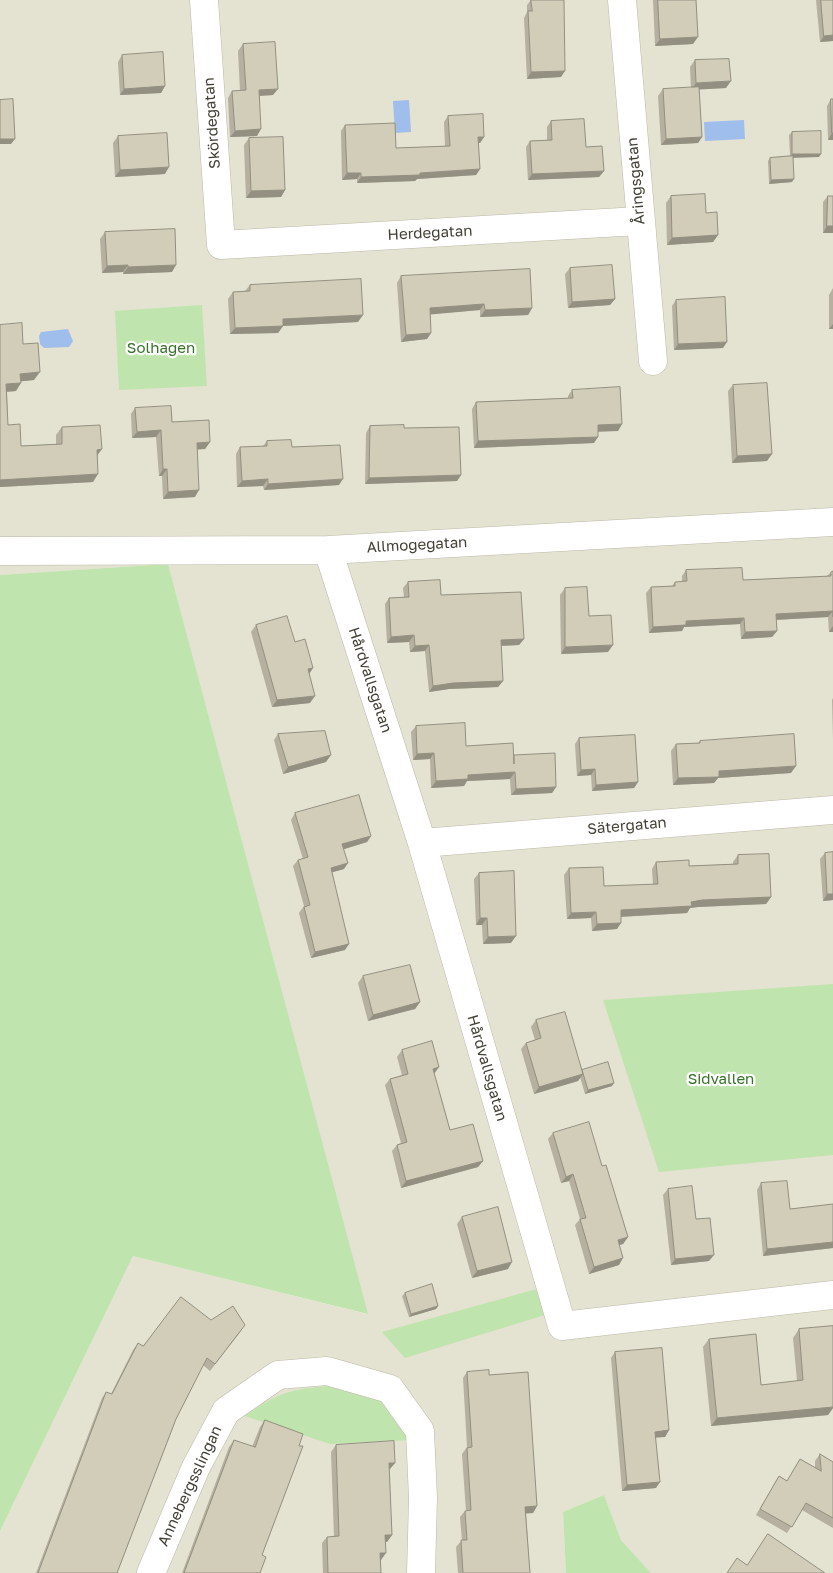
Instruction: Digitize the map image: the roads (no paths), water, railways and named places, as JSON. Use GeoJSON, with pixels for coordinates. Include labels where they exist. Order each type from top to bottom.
{"type":"FeatureCollection","features":[{"type":"Feature","properties":{"kind":"street","name":"Skördegatan"},"geometry":{"type":"LineString","coordinates":[[204,0],[220,245]]}},
{"type":"Feature","properties":{"kind":"street","name":"Åringsgatan"},"geometry":{"type":"LineString","coordinates":[[622,0],[639,221],[653,361]]}},
{"type":"Feature","properties":{"kind":"street","name":"Herdegatan"},"geometry":{"type":"LineString","coordinates":[[220,245],[639,221]]}},
{"type":"Feature","properties":{"kind":"street","name":"Allmogegatan"},"geometry":{"type":"LineString","coordinates":[[0,551],[328,550],[833,522]]}},
{"type":"Feature","properties":{"kind":"street","name":"Hårdvallsgatan"},"geometry":{"type":"LineString","coordinates":[[328,550],[422,843],[562,1326],[833,1295]]}},
{"type":"Feature","properties":{"kind":"street","name":"Sätergatan"},"geometry":{"type":"LineString","coordinates":[[422,843],[833,810]]}},
{"type":"Feature","properties":{"kind":"street","name":"Annebergsslingan"},"geometry":{"type":"LineString","coordinates":[[151,1573],[196,1467],[226,1411],[278,1375],[327,1371],[390,1389],[420,1431],[423,1498],[421,1573]]}},
{"type":"Feature","properties":{"kind":"water"},"geometry":{"type":"Polygon","coordinates":[[[409,100],[411,132],[395,133],[393,101],[409,100]]]}},
{"type":"Feature","properties":{"kind":"water"},"geometry":{"type":"Polygon","coordinates":[[[744,120],[745,139],[705,141],[704,122],[744,120]]]}},
{"type":"Feature","properties":{"kind":"water"},"geometry":{"type":"Polygon","coordinates":[[[68,329],[73,341],[69,347],[44,348],[40,344],[39,336],[41,332],[68,329]]]}},
{"type":"Feature","properties":{"kind":"park label","name":"Solhagen"},"geometry":{"type":"Point","coordinates":[161,348]}},
{"type":"Feature","properties":{"kind":"park label","name":"Sidvallen"},"geometry":{"type":"Point","coordinates":[721,1079]}}]}
